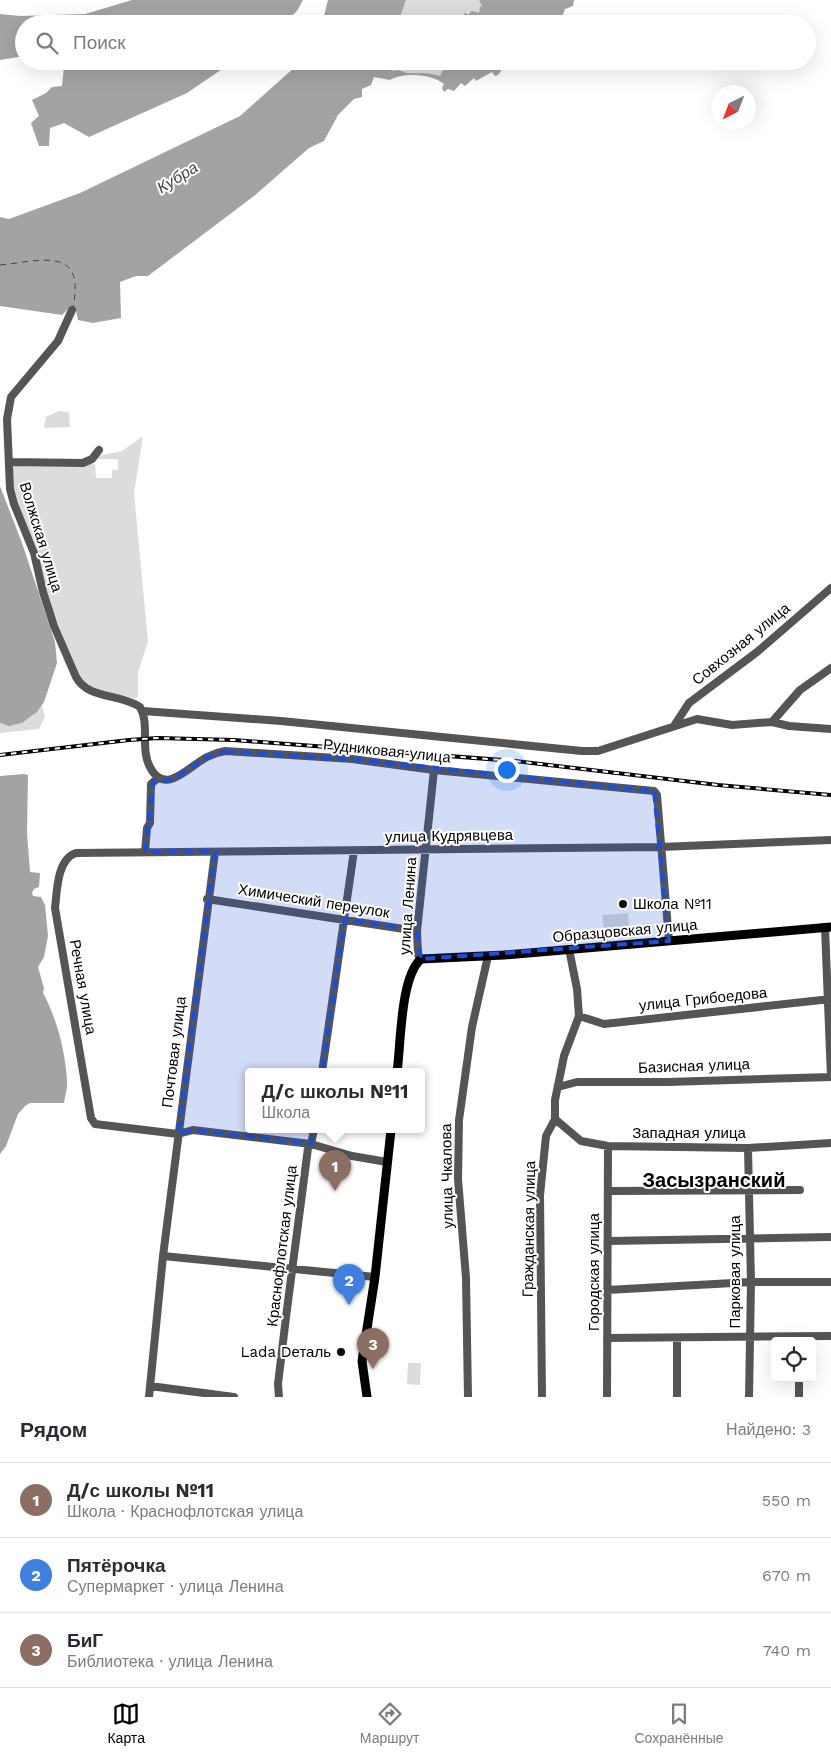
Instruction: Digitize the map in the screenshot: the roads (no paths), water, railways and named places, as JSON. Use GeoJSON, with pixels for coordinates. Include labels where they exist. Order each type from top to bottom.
{"type":"FeatureCollection","features":[{"type":"Feature","properties":{"kind":"main road","name":"Образцовская улица"},"geometry":{"type":"LineString","coordinates":[[421,959],[488,956],[828,927]]}},
{"type":"Feature","properties":{"kind":"main road","name":"улица Ленина"},"geometry":{"type":"LineString","coordinates":[[398,1068],[408,984],[414,966],[421,959]]}},
{"type":"Feature","properties":{"kind":"main road"},"geometry":{"type":"LineString","coordinates":[[367,1397],[362,1361],[375,1277],[391,1133]]}},
{"type":"Feature","properties":{"kind":"street","name":"Волжская улица"},"geometry":{"type":"LineString","coordinates":[[72,310],[58,341],[11,398],[7,419],[14,504],[34,553],[43,592],[54,626],[76,677],[87,690],[130,701],[143,711]]}},
{"type":"Feature","properties":{"kind":"street"},"geometry":{"type":"LineString","coordinates":[[10,462],[83,463],[88,462],[99,450]]}},
{"type":"Feature","properties":{"kind":"street","name":"Совхозная улица"},"geometry":{"type":"LineString","coordinates":[[674,726],[689,703],[757,652],[831,588]]}},
{"type":"Feature","properties":{"kind":"street"},"geometry":{"type":"LineString","coordinates":[[772,722],[800,690],[831,668]]}},
{"type":"Feature","properties":{"kind":"street"},"geometry":{"type":"LineString","coordinates":[[146,852],[146,828],[150,823],[151,784],[158,778],[148,766],[144,742],[143,711],[281,721],[582,751],[614,746],[697,719],[732,725],[772,722],[789,726],[831,730]]}},
{"type":"Feature","properties":{"kind":"street","name":"Рудниковая улица"},"geometry":{"type":"LineString","coordinates":[[158,778],[163,780],[174,779],[206,757],[226,751],[352,759],[434,770],[654,790],[658,795],[661,847]]}},
{"type":"Feature","properties":{"kind":"street","name":"улица Ленина"},"geometry":{"type":"LineString","coordinates":[[421,959],[418,955],[417,931],[434,770]]}},
{"type":"Feature","properties":{"kind":"street","name":"улица Кудрявцева"},"geometry":{"type":"LineString","coordinates":[[68,856],[76,853],[354,852],[661,847],[831,840]]}},
{"type":"Feature","properties":{"kind":"street"},"geometry":{"type":"LineString","coordinates":[[661,847],[669,941]]}},
{"type":"Feature","properties":{"kind":"street","name":"Почтовая улица"},"geometry":{"type":"LineString","coordinates":[[149,1397],[163,1256],[214,852]]}},
{"type":"Feature","properties":{"kind":"street"},"geometry":{"type":"LineString","coordinates":[[323,1068],[354,852]]}},
{"type":"Feature","properties":{"kind":"street","name":"Речная улица"},"geometry":{"type":"LineString","coordinates":[[68,856],[64,861],[55,908],[91,1118],[95,1124],[178,1134]]}},
{"type":"Feature","properties":{"kind":"street","name":"Химический переулок"},"geometry":{"type":"LineString","coordinates":[[207,899],[417,931]]}},
{"type":"Feature","properties":{"kind":"street"},"geometry":{"type":"LineString","coordinates":[[828,927],[831,1077]]}},
{"type":"Feature","properties":{"kind":"street","name":"Гражданская улица"},"geometry":{"type":"LineString","coordinates":[[542,1397],[540,1195],[546,1136],[555,1119],[558,1087],[564,1056],[579,1016],[577,989],[569,949]]}},
{"type":"Feature","properties":{"kind":"street","name":"улица Чкалова"},"geometry":{"type":"LineString","coordinates":[[468,1397],[466,1278],[458,1178],[459,1120],[472,1027],[488,956]]}},
{"type":"Feature","properties":{"kind":"street","name":"улица Грибоедова"},"geometry":{"type":"LineString","coordinates":[[579,1016],[604,1024],[830,999]]}},
{"type":"Feature","properties":{"kind":"street","name":"Базисная улица"},"geometry":{"type":"LineString","coordinates":[[558,1087],[577,1082],[668,1082],[831,1077]]}},
{"type":"Feature","properties":{"kind":"street","name":"Западная улица"},"geometry":{"type":"LineString","coordinates":[[555,1119],[581,1141],[608,1146],[748,1148],[831,1143]]}},
{"type":"Feature","properties":{"kind":"street"},"geometry":{"type":"LineString","coordinates":[[178,1134],[193,1130],[311,1144],[352,1156],[387,1162]]}},
{"type":"Feature","properties":{"kind":"street","name":"Краснофлотская улица"},"geometry":{"type":"LineString","coordinates":[[279,1397],[278,1384],[308,1148],[313,1133]]}},
{"type":"Feature","properties":{"kind":"street","name":"Городская улица"},"geometry":{"type":"LineString","coordinates":[[607,1397],[608,1146]]}},
{"type":"Feature","properties":{"kind":"street","name":"Парковая улица"},"geometry":{"type":"LineString","coordinates":[[748,1148],[751,1282],[749,1397]]}},
{"type":"Feature","properties":{"kind":"street"},"geometry":{"type":"LineString","coordinates":[[608,1191],[800,1190]]}},
{"type":"Feature","properties":{"kind":"street"},"geometry":{"type":"LineString","coordinates":[[608,1241],[831,1237]]}},
{"type":"Feature","properties":{"kind":"street"},"geometry":{"type":"LineString","coordinates":[[163,1256],[375,1277]]}},
{"type":"Feature","properties":{"kind":"street"},"geometry":{"type":"LineString","coordinates":[[607,1290],[751,1282],[831,1282]]}},
{"type":"Feature","properties":{"kind":"street"},"geometry":{"type":"LineString","coordinates":[[816,1337],[831,1336]]}},
{"type":"Feature","properties":{"kind":"street"},"geometry":{"type":"LineString","coordinates":[[607,1338],[771,1337]]}},
{"type":"Feature","properties":{"kind":"street"},"geometry":{"type":"LineString","coordinates":[[677,1338],[677,1397]]}},
{"type":"Feature","properties":{"kind":"street"},"geometry":{"type":"LineString","coordinates":[[799,1382],[799,1397]]}},
{"type":"Feature","properties":{"kind":"street"},"geometry":{"type":"LineString","coordinates":[[150,1386],[234,1397]]}},
{"type":"Feature","properties":{"kind":"water"},"geometry":{"type":"Polygon","coordinates":[[[132,0],[303,0],[293,15],[52,15],[85,14],[132,0]]]}},
{"type":"Feature","properties":{"kind":"water"},"geometry":{"type":"Polygon","coordinates":[[[328,0],[406,0],[401,15],[324,15],[328,0]]]}},
{"type":"Feature","properties":{"kind":"water"},"geometry":{"type":"Polygon","coordinates":[[[479,0],[574,0],[573,6],[565,9],[563,15],[464,15],[465,12],[468,14],[472,11],[479,13],[480,6],[482,7],[479,0]]]}},
{"type":"Feature","properties":{"kind":"water"},"geometry":{"type":"Polygon","coordinates":[[[0,14],[15,16],[15,58],[0,60],[0,14]]]}},
{"type":"Feature","properties":{"kind":"water"},"geometry":{"type":"Polygon","coordinates":[[[64,70],[221,70],[187,93],[89,137],[64,123],[50,128],[49,146],[39,146],[31,123],[39,116],[32,100],[46,93],[52,87],[62,86],[64,70]]]}},
{"type":"Feature","properties":{"kind":"water","name":"Кубра"},"geometry":{"type":"Polygon","coordinates":[[[292,70],[399,70],[408,73],[440,76],[442,71],[445,70],[502,70],[498,75],[495,76],[492,72],[476,81],[474,78],[465,86],[461,83],[454,91],[448,89],[444,92],[442,88],[444,84],[425,76],[410,75],[390,80],[374,77],[371,85],[362,89],[362,97],[354,99],[338,115],[324,141],[309,148],[254,196],[148,276],[136,276],[120,282],[121,318],[93,323],[78,320],[76,311],[68,309],[62,315],[0,306],[0,217],[9,219],[80,193],[240,116],[292,70]]]}},
{"type":"Feature","properties":{"kind":"water"},"geometry":{"type":"Polygon","coordinates":[[[0,486],[22,543],[55,642],[57,663],[44,702],[37,712],[22,723],[9,726],[0,723],[0,486]]]}},
{"type":"Feature","properties":{"kind":"water"},"geometry":{"type":"Polygon","coordinates":[[[28,775],[27,833],[30,872],[40,873],[39,887],[34,889],[32,893],[33,896],[41,897],[45,905],[48,936],[44,957],[38,967],[44,988],[43,993],[60,1035],[67,1086],[64,1103],[30,1103],[25,1106],[18,1114],[6,1146],[0,1154],[0,776],[28,775]]]}},
{"type":"Feature","properties":{"kind":"railway"},"geometry":{"type":"LineString","coordinates":[[0,755],[158,738],[234,740],[515,761],[718,785],[831,795]]}},
{"type":"Feature","properties":{"kind":"place","name":"Школа №11"},"geometry":{"type":"Point","coordinates":[623,904]}},
{"type":"Feature","properties":{"kind":"place","name":"Д/с школы №11"},"geometry":{"type":"Point","coordinates":[335,1191]}},
{"type":"Feature","properties":{"kind":"place","name":"Пятёрочка"},"geometry":{"type":"Point","coordinates":[349,1305]}},
{"type":"Feature","properties":{"kind":"place","name":"Lada Dеталь"},"geometry":{"type":"Point","coordinates":[341,1352]}},
{"type":"Feature","properties":{"kind":"place","name":"БиГ"},"geometry":{"type":"Point","coordinates":[373,1369]}},
{"type":"Feature","properties":{"kind":"district","name":"Засызранский"},"geometry":{"type":"Point","coordinates":[714,1180]}}]}
